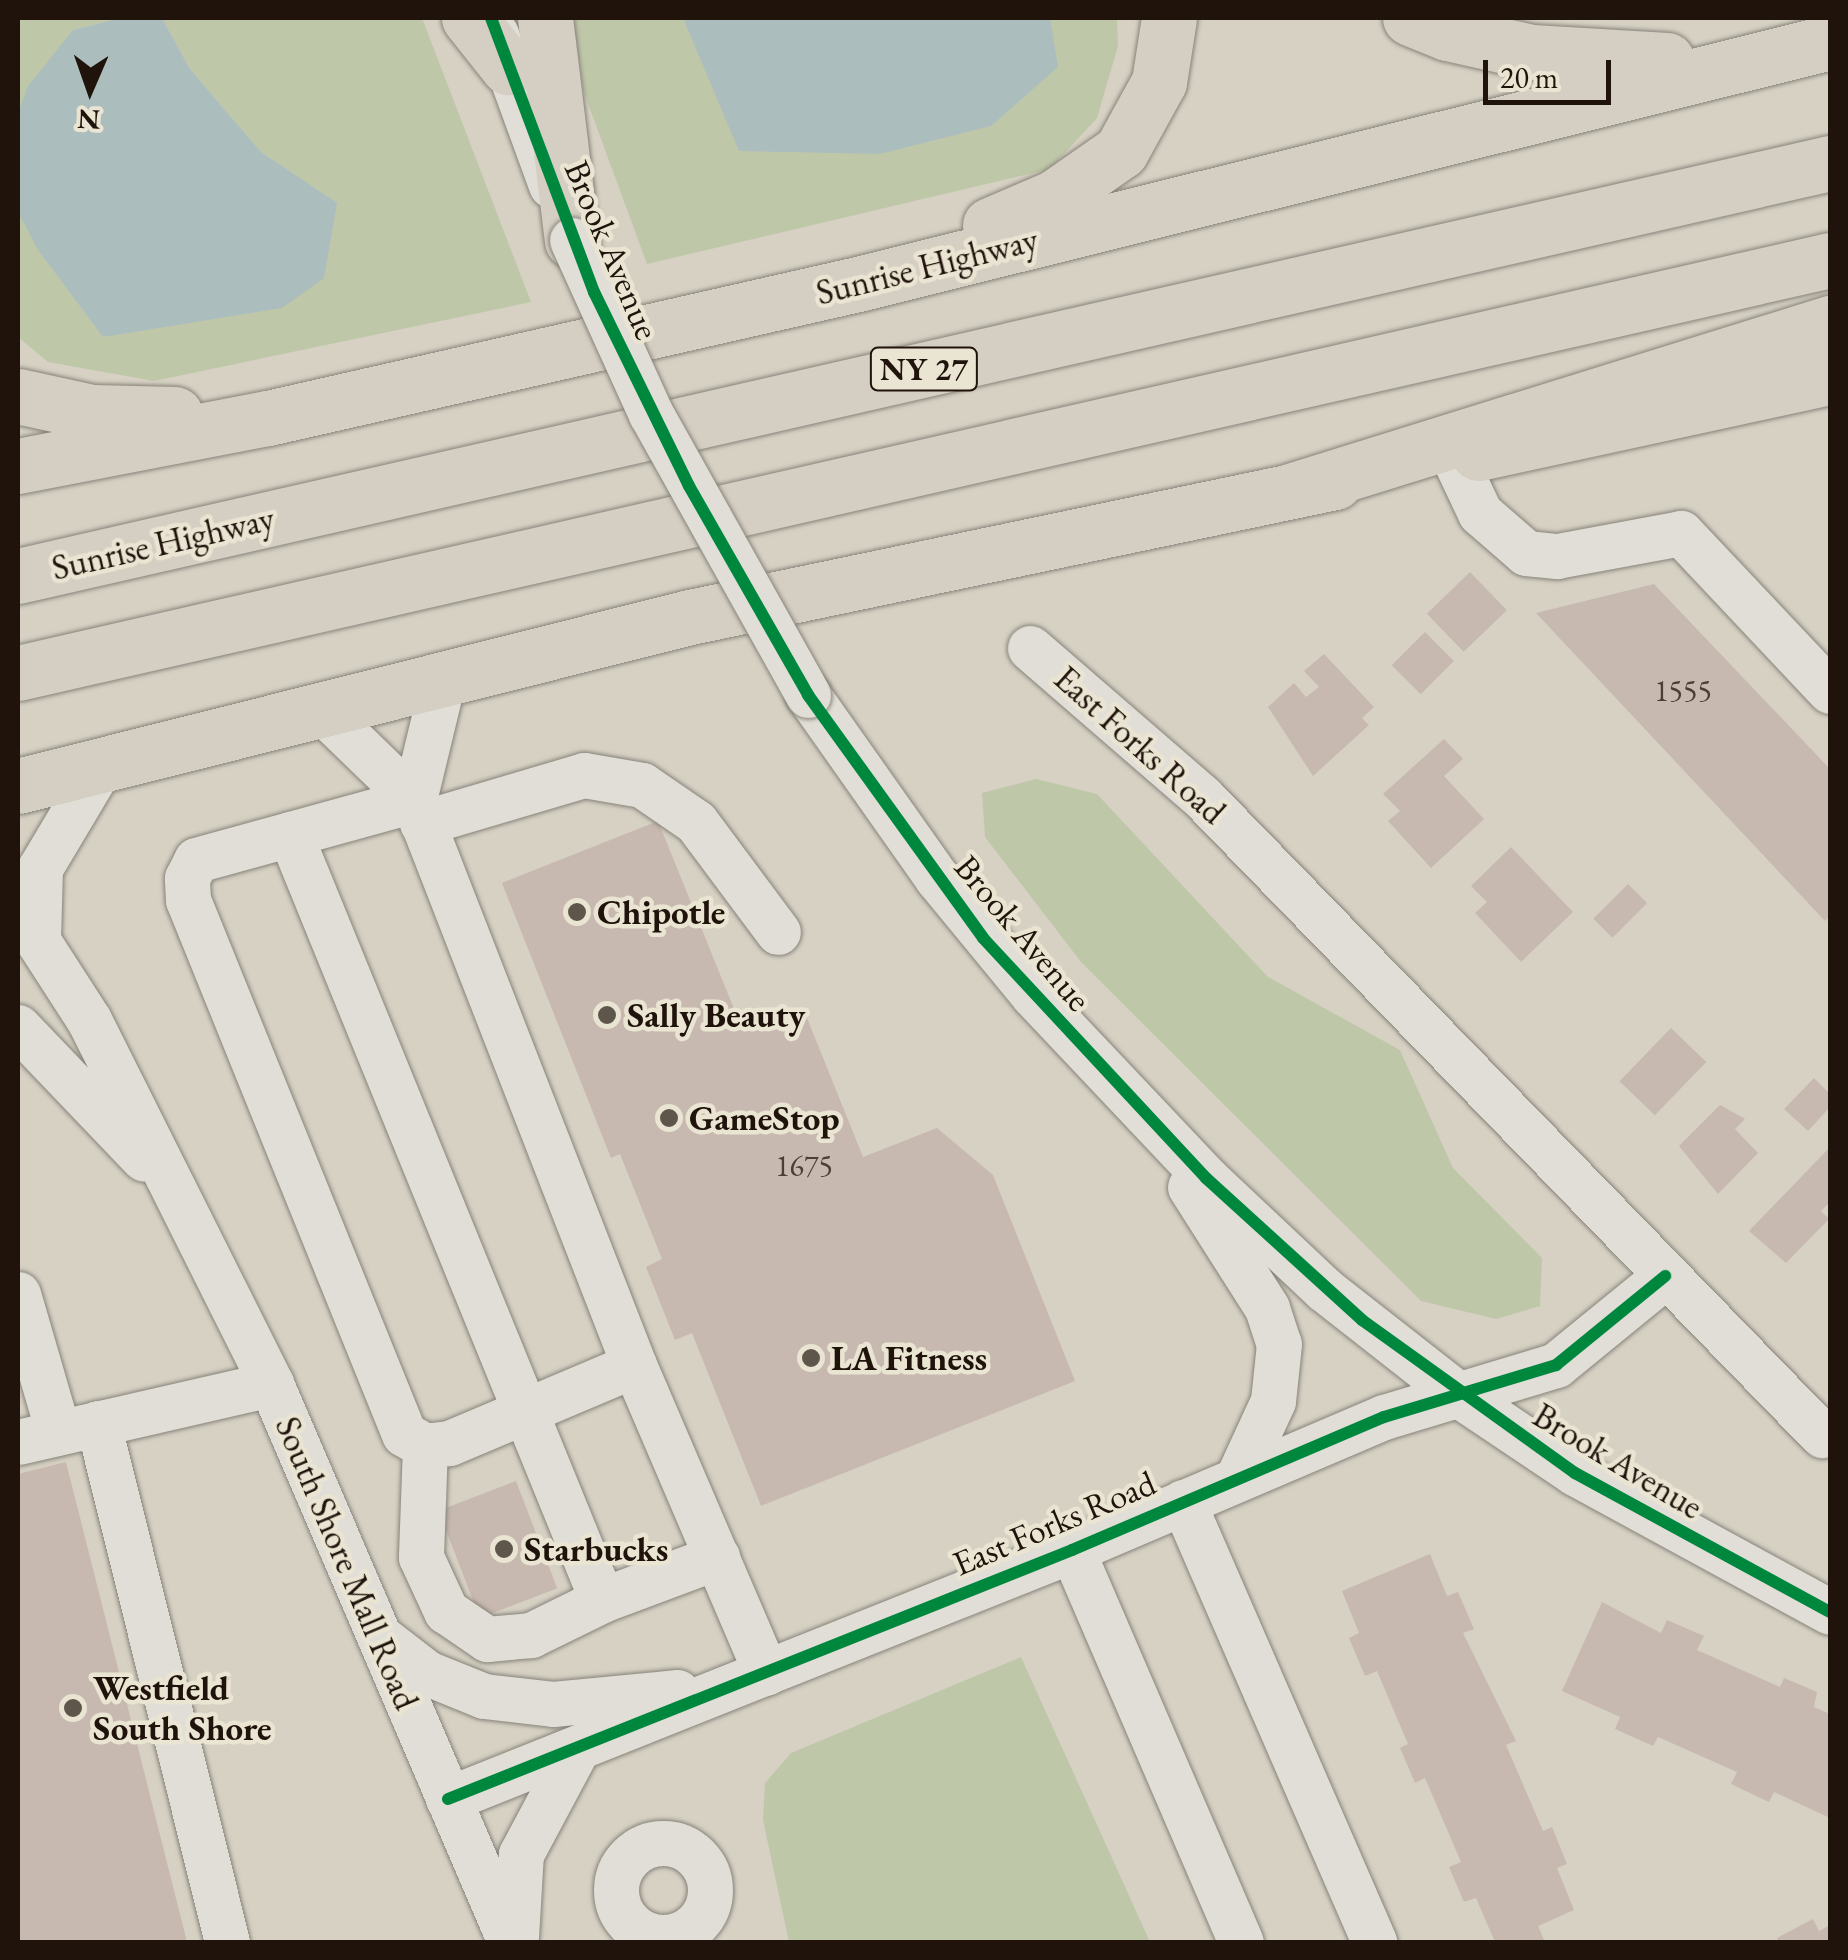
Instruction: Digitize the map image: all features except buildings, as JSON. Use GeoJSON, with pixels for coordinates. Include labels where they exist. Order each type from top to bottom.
{"type":"FeatureCollection","features":[{"type":"Feature","properties":{"kind":"main road"},"geometry":{"type":"LineString","coordinates":[[468,18],[499,42]]}},
{"type":"Feature","properties":{"kind":"main road"},"geometry":{"type":"LineString","coordinates":[[545,18],[572,240]]}},
{"type":"Feature","properties":{"kind":"main road"},"geometry":{"type":"LineString","coordinates":[[862,283],[1055,197],[1102,168],[1149,106],[1167,58],[1169,18]]}},
{"type":"Feature","properties":{"kind":"main road"},"geometry":{"type":"LineString","coordinates":[[1410,18],[1447,33],[1532,52],[1746,61]]}},
{"type":"Feature","properties":{"kind":"main road","name":"Sunrise Highway"},"geometry":{"type":"LineString","coordinates":[[18,466],[268,418],[862,283],[1830,42]]}},
{"type":"Feature","properties":{"kind":"main road","name":"Sunrise Highway"},"geometry":{"type":"LineString","coordinates":[[18,576],[1830,163]]}},
{"type":"Feature","properties":{"kind":"main road"},"geometry":{"type":"LineString","coordinates":[[18,673],[1830,260]]}},
{"type":"Feature","properties":{"kind":"main road"},"geometry":{"type":"LineString","coordinates":[[1290,491],[1830,323]]}},
{"type":"Feature","properties":{"kind":"main road"},"geometry":{"type":"LineString","coordinates":[[18,786],[444,676],[1830,377]]}},
{"type":"Feature","properties":{"kind":"main road"},"geometry":{"type":"LineString","coordinates":[[18,396],[92,412],[268,418]]}},
{"type":"Feature","properties":{"kind":"street","name":"Brook Avenue"},"geometry":{"type":"LineString","coordinates":[[499,42],[572,240],[651,414],[808,696],[984,938],[1142,1114],[1325,1290],[1459,1395],[1622,1502],[1830,1612]]}},
{"type":"Feature","properties":{"kind":"street"},"geometry":{"type":"LineString","coordinates":[[1454,458],[1480,513],[1526,553],[1557,556],[1681,533],[1830,691]]}},
{"type":"Feature","properties":{"kind":"street","name":"East Forks Road"},"geometry":{"type":"LineString","coordinates":[[1030,648],[1202,797],[1822,1435]]}},
{"type":"Feature","properties":{"kind":"street"},"geometry":{"type":"LineString","coordinates":[[418,811],[444,676]]}},
{"type":"Feature","properties":{"kind":"street"},"geometry":{"type":"LineString","coordinates":[[320,708],[418,811],[634,1365],[717,1558],[750,1680],[586,1703],[516,1701],[453,1686],[376,1634]]}},
{"type":"Feature","properties":{"kind":"street","name":"South Shore Mall Road"},"geometry":{"type":"LineString","coordinates":[[102,764],[48,850],[36,886],[35,925],[45,957],[89,1020],[271,1384],[376,1634],[513,1942]]}},
{"type":"Feature","properties":{"kind":"street"},"geometry":{"type":"LineString","coordinates":[[634,1365],[522,1412],[425,1446],[404,1434],[188,900],[187,878],[196,860],[290,834],[584,775],[642,784],[696,822],[778,932]]}},
{"type":"Feature","properties":{"kind":"street"},"geometry":{"type":"LineString","coordinates":[[290,834],[522,1412],[602,1600]]}},
{"type":"Feature","properties":{"kind":"street","name":"South Shore Mall Road"},"geometry":{"type":"LineString","coordinates":[[18,1027],[172,1188]]}},
{"type":"Feature","properties":{"kind":"street"},"geometry":{"type":"LineString","coordinates":[[1142,1114],[1255,1288],[1276,1334],[1273,1401],[1238,1478]]}},
{"type":"Feature","properties":{"kind":"street","name":"East Forks Road"},"geometry":{"type":"LineString","coordinates":[[448,1799],[1072,1550],[1384,1417],[1556,1365],[1665,1276]]}},
{"type":"Feature","properties":{"kind":"street"},"geometry":{"type":"LineString","coordinates":[[18,1294],[58,1432],[227,1942]]}},
{"type":"Feature","properties":{"kind":"street"},"geometry":{"type":"LineString","coordinates":[[58,1432],[271,1384]]}},
{"type":"Feature","properties":{"kind":"street"},"geometry":{"type":"LineString","coordinates":[[425,1446],[421,1557],[446,1610],[487,1640],[531,1635],[602,1600],[717,1558]]}},
{"type":"Feature","properties":{"kind":"street"},"geometry":{"type":"LineString","coordinates":[[1183,1502],[1374,1942]]}},
{"type":"Feature","properties":{"kind":"street"},"geometry":{"type":"LineString","coordinates":[[1072,1550],[1241,1942]]}},
{"type":"Feature","properties":{"kind":"street"},"geometry":{"type":"LineString","coordinates":[[513,1942],[521,1854],[578,1749]]}},
{"type":"Feature","properties":{"kind":"green space"},"geometry":{"type":"Polygon","coordinates":[[[18,18],[120,18],[73,30],[18,113],[18,18]]]}},
{"type":"Feature","properties":{"kind":"green space"},"geometry":{"type":"Polygon","coordinates":[[[162,18],[422,18],[531,302],[154,381],[48,362],[18,337],[18,212],[104,337],[337,204],[261,152],[190,69],[162,18]]]}},
{"type":"Feature","properties":{"kind":"green space"},"geometry":{"type":"Polygon","coordinates":[[[573,18],[1117,18],[1118,46],[1097,118],[1050,169],[647,264],[583,90],[573,18]]]}},
{"type":"Feature","properties":{"kind":"green space"},"geometry":{"type":"Polygon","coordinates":[[[1036,779],[1097,794],[1268,977],[1400,1050],[1453,1168],[1542,1258],[1540,1306],[1496,1319],[1421,1301],[1081,962],[985,837],[982,793],[1036,779]]]}},
{"type":"Feature","properties":{"kind":"green space"},"geometry":{"type":"Polygon","coordinates":[[[1021,1657],[1150,1942],[789,1942],[763,1820],[765,1783],[791,1753],[1021,1657]]]}},
{"type":"Feature","properties":{"kind":"shaded area"},"geometry":{"type":"Polygon","coordinates":[[[120,18],[162,18],[190,69],[261,152],[337,203],[324,278],[282,308],[103,337],[38,250],[18,212],[18,113],[28,86],[73,30],[120,18]]]}},
{"type":"Feature","properties":{"kind":"shaded area"},"geometry":{"type":"Polygon","coordinates":[[[683,18],[1050,18],[1058,67],[991,126],[880,154],[739,151],[683,18]]]}},
{"type":"Feature","properties":{"kind":"cycle path"},"geometry":{"type":"LineString","coordinates":[[491,18],[594,292],[689,486],[808,695],[983,938],[1206,1178],[1362,1320],[1575,1473],[1830,1612]]}},
{"type":"Feature","properties":{"kind":"cycle path"},"geometry":{"type":"LineString","coordinates":[[448,1799],[1072,1550],[1384,1417],[1556,1365],[1665,1276]]}},
{"type":"Feature","properties":{"kind":"place","name":"Chipotle"},"geometry":{"type":"Point","coordinates":[577,912]}},
{"type":"Feature","properties":{"kind":"place","name":"Sally Beauty"},"geometry":{"type":"Point","coordinates":[607,1015]}},
{"type":"Feature","properties":{"kind":"place","name":"GameStop"},"geometry":{"type":"Point","coordinates":[669,1118]}},
{"type":"Feature","properties":{"kind":"place","name":"LA Fitness"},"geometry":{"type":"Point","coordinates":[811,1358]}},
{"type":"Feature","properties":{"kind":"place","name":"Starbucks"},"geometry":{"type":"Point","coordinates":[504,1549]}},
{"type":"Feature","properties":{"kind":"place","name":"Westfield South Shore"},"geometry":{"type":"Point","coordinates":[73,1708]}}]}
